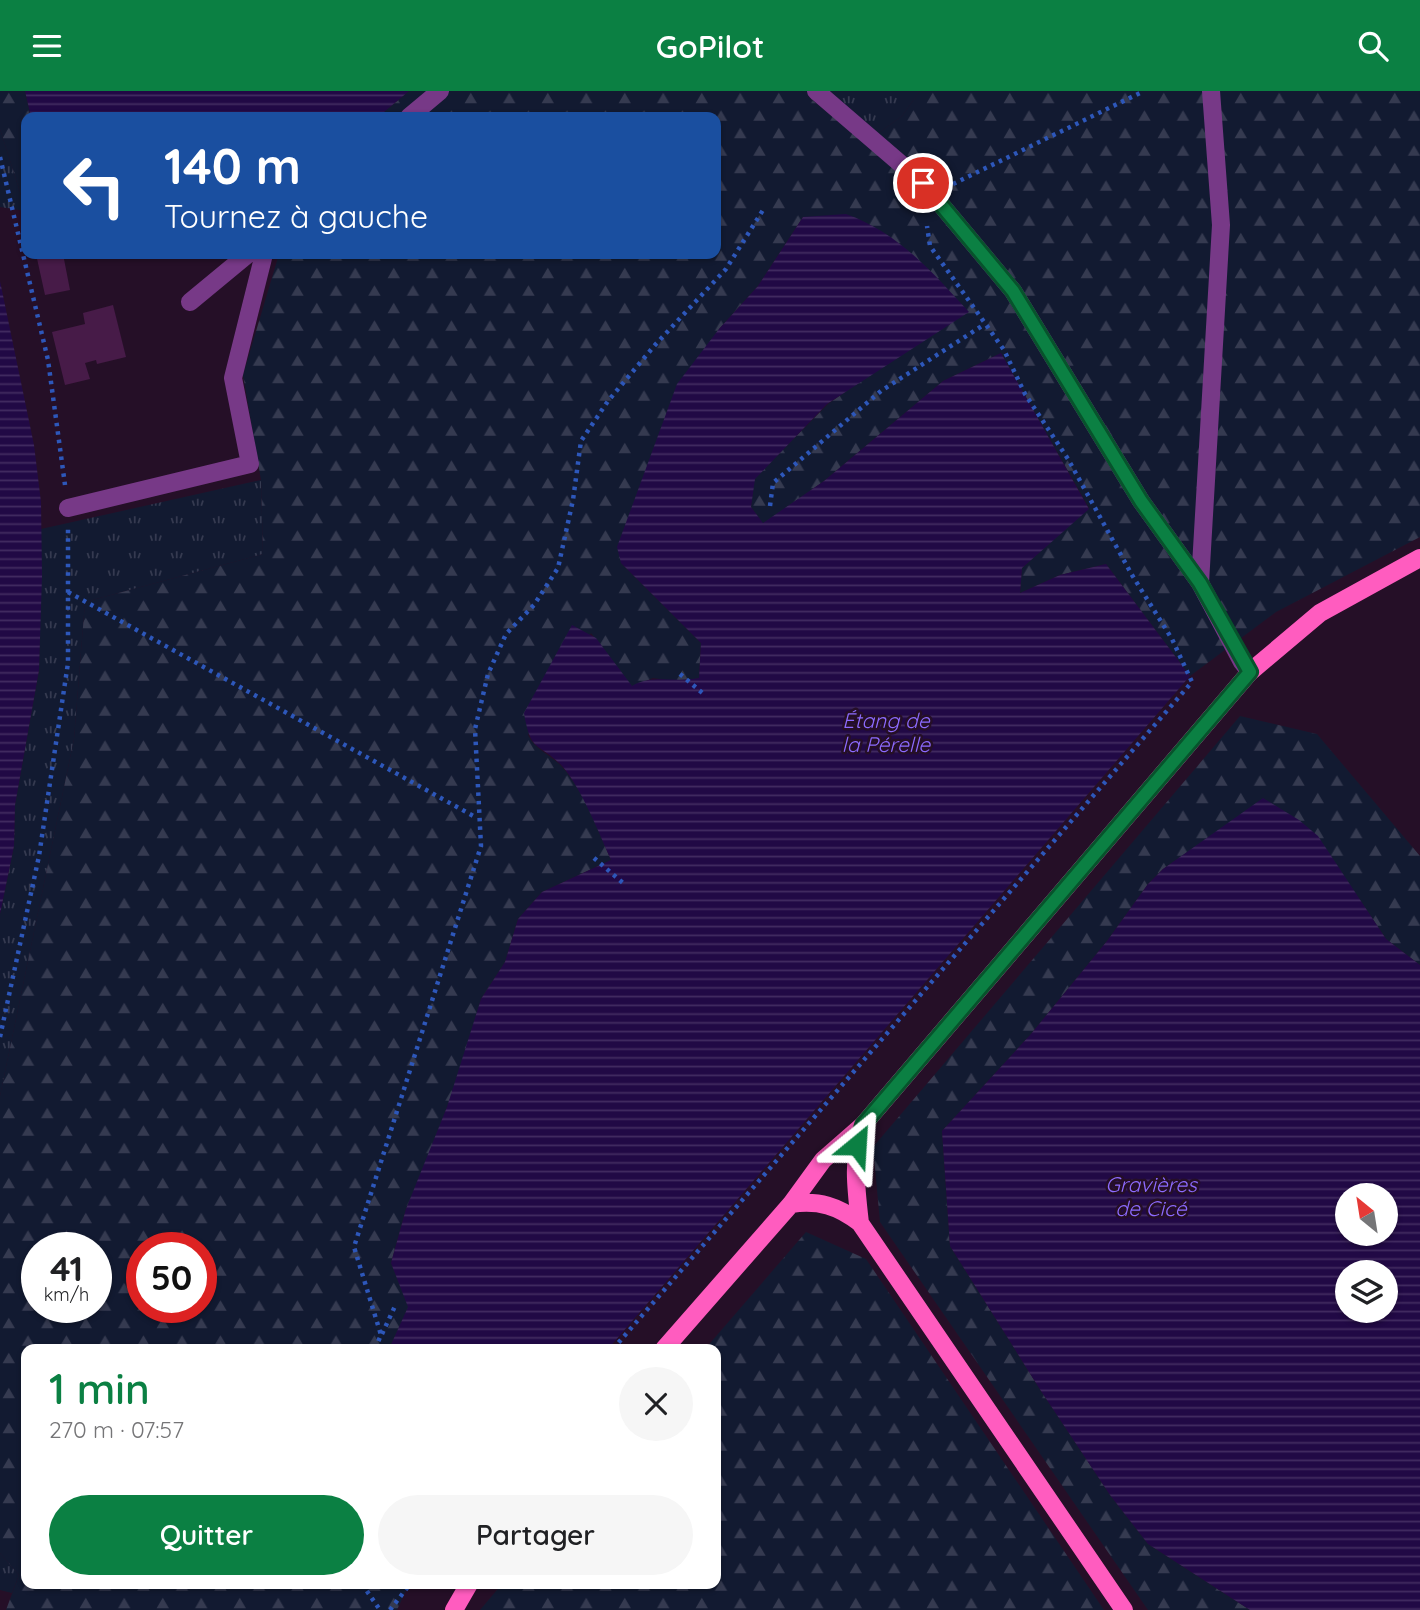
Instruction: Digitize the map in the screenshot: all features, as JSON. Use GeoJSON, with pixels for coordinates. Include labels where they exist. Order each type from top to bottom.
{"type":"FeatureCollection","features":[{"type":"Feature","properties":{"kind":"main road"},"geometry":{"type":"LineString","coordinates":[[668,1344],[791,1204],[823,1160],[863,1125],[1250,672],[1320,613],[1420,558]]}},
{"type":"Feature","properties":{"kind":"main road"},"geometry":{"type":"LineString","coordinates":[[860,1223],[855,1182],[857,1145],[863,1125]]}},
{"type":"Feature","properties":{"kind":"main road"},"geometry":{"type":"LineString","coordinates":[[791,1204],[808,1201],[839,1207],[860,1223],[1124,1610]]}},
{"type":"Feature","properties":{"kind":"main road"},"geometry":{"type":"LineString","coordinates":[[454,1610],[466,1589]]}},
{"type":"Feature","properties":{"kind":"street"},"geometry":{"type":"LineString","coordinates":[[415,112],[440,91]]}},
{"type":"Feature","properties":{"kind":"street"},"geometry":{"type":"LineString","coordinates":[[816,91],[859,126],[933,194],[1013,291],[1141,501],[1200,583],[1250,672]]}},
{"type":"Feature","properties":{"kind":"street"},"geometry":{"type":"LineString","coordinates":[[1200,583],[1222,225],[1211,91]]}},
{"type":"Feature","properties":{"kind":"street"},"geometry":{"type":"LineString","coordinates":[[190,302],[241,259]]}},
{"type":"Feature","properties":{"kind":"street"},"geometry":{"type":"LineString","coordinates":[[68,507],[250,464],[233,378],[263,259]]}},
{"type":"Feature","properties":{"kind":"path"},"geometry":{"type":"LineString","coordinates":[[933,194],[1025,146],[1144,91]]}},
{"type":"Feature","properties":{"kind":"path"},"geometry":{"type":"LineString","coordinates":[[0,157],[21,246]]}},
{"type":"Feature","properties":{"kind":"path"},"geometry":{"type":"LineString","coordinates":[[381,1335],[354,1247],[481,846],[475,729],[488,674],[506,634],[534,605],[558,568],[573,500],[581,441],[623,382],[726,269],[763,210]]}},
{"type":"Feature","properties":{"kind":"path"},"geometry":{"type":"LineString","coordinates":[[617,1344],[1192,682],[1172,639],[1132,575],[1099,512],[1026,394],[1004,350],[930,246],[925,216]]}},
{"type":"Feature","properties":{"kind":"path"},"geometry":{"type":"LineString","coordinates":[[0,1037],[38,856],[68,663],[68,507],[48,360],[24,259]]}},
{"type":"Feature","properties":{"kind":"path"},"geometry":{"type":"LineString","coordinates":[[770,506],[773,483],[850,416],[881,391],[985,324]]}},
{"type":"Feature","properties":{"kind":"path"},"geometry":{"type":"LineString","coordinates":[[67,592],[478,818]]}},
{"type":"Feature","properties":{"kind":"path"},"geometry":{"type":"LineString","coordinates":[[680,674],[706,696]]}},
{"type":"Feature","properties":{"kind":"path"},"geometry":{"type":"LineString","coordinates":[[594,858],[623,883]]}},
{"type":"Feature","properties":{"kind":"path"},"geometry":{"type":"LineString","coordinates":[[377,1344],[396,1304]]}},
{"type":"Feature","properties":{"kind":"path"},"geometry":{"type":"LineString","coordinates":[[365,1589],[380,1610]]}},
{"type":"Feature","properties":{"kind":"path"},"geometry":{"type":"LineString","coordinates":[[390,1610],[406,1589]]}},
{"type":"Feature","properties":{"kind":"green space"},"geometry":{"type":"Polygon","coordinates":[[[0,91],[25,91],[30,112],[21,112],[21,195],[0,129],[0,91]]]}},
{"type":"Feature","properties":{"kind":"green space"},"geometry":{"type":"Polygon","coordinates":[[[409,91],[801,91],[865,143],[902,116],[920,91],[1420,91],[1420,537],[1276,612],[1190,676],[1106,564],[1060,575],[1020,593],[1022,568],[1089,508],[1001,353],[943,381],[824,481],[763,524],[751,507],[754,479],[828,404],[872,373],[803,217],[758,286],[719,329],[621,563],[701,643],[699,678],[679,682],[653,678],[632,687],[591,633],[528,735],[535,745],[559,764],[571,778],[590,812],[611,860],[542,892],[518,919],[505,962],[481,999],[467,1052],[424,1170],[406,1209],[391,1263],[409,1307],[391,1344],[21,1344],[21,1589],[407,1589],[397,1610],[6,1610],[19,1575],[0,1553],[0,1096],[74,739],[85,602],[263,554],[261,480],[243,375],[278,259],[721,259],[721,112],[384,112],[409,91]]]}},
{"type":"Feature","properties":{"kind":"green space"},"geometry":{"type":"Polygon","coordinates":[[[801,91],[920,91],[902,116],[865,143],[801,91]]]}},
{"type":"Feature","properties":{"kind":"green space"},"geometry":{"type":"Polygon","coordinates":[[[0,129],[21,195],[21,210],[0,207],[0,129]]]}},
{"type":"Feature","properties":{"kind":"green space"},"geometry":{"type":"Polygon","coordinates":[[[261,480],[263,554],[85,602],[74,739],[0,1096],[0,914],[14,846],[15,805],[39,670],[41,529],[261,480]]]}},
{"type":"Feature","properties":{"kind":"green space"},"geometry":{"type":"Polygon","coordinates":[[[1240,716],[1317,734],[1420,856],[1420,965],[1386,939],[1356,894],[1234,820],[1163,869],[1148,884],[1107,941],[1031,1034],[942,1131],[950,1246],[1041,1391],[1110,1495],[1148,1544],[1250,1610],[1148,1610],[880,1222],[873,1147],[1240,716]]]}},
{"type":"Feature","properties":{"kind":"green space"},"geometry":{"type":"Polygon","coordinates":[[[806,1232],[866,1259],[1104,1610],[480,1610],[498,1589],[721,1589],[721,1344],[709,1344],[806,1232]]]}},
{"type":"Feature","properties":{"kind":"green space"},"geometry":{"type":"Polygon","coordinates":[[[0,1553],[19,1575],[12,1593],[0,1590],[0,1553]]]}},
{"type":"Feature","properties":{"kind":"water"},"geometry":{"type":"Polygon","coordinates":[[[25,91],[409,91],[384,112],[30,112],[25,91]]]}},
{"type":"Feature","properties":{"kind":"water","name":"Étang de la Pérelle"},"geometry":{"type":"Polygon","coordinates":[[[846,214],[865,222],[914,255],[969,312],[827,404],[755,479],[751,507],[763,523],[824,481],[943,381],[1001,353],[1089,509],[1022,568],[1020,593],[1060,575],[1106,564],[1190,676],[612,1344],[391,1344],[408,1307],[391,1263],[406,1209],[447,1107],[481,999],[505,962],[518,919],[542,892],[611,860],[577,787],[563,767],[533,742],[524,713],[572,625],[596,638],[632,686],[648,680],[699,678],[701,643],[621,563],[617,547],[677,384],[719,329],[758,286],[803,217],[846,214]]]}},
{"type":"Feature","properties":{"kind":"water"},"geometry":{"type":"Polygon","coordinates":[[[0,281],[34,445],[41,502],[42,576],[39,670],[15,805],[14,846],[0,914],[0,281]]]}},
{"type":"Feature","properties":{"kind":"water","name":"Gravières de Cicé"},"geometry":{"type":"Polygon","coordinates":[[[1263,798],[1299,820],[1318,836],[1386,939],[1420,965],[1420,1610],[1250,1610],[1148,1544],[1110,1495],[950,1246],[942,1131],[1031,1034],[1107,941],[1148,884],[1163,869],[1263,798]]]}},
{"type":"Feature","properties":{"kind":"building"},"geometry":{"type":"Polygon","coordinates":[[[37,259],[64,259],[70,290],[45,295],[37,259]]]}},
{"type":"Feature","properties":{"kind":"building"},"geometry":{"type":"Polygon","coordinates":[[[113,305],[126,357],[97,364],[96,360],[85,363],[90,379],[65,385],[52,332],[85,324],[83,313],[113,305]]]}},
{"type":"Feature","properties":{"kind":"route"},"geometry":{"type":"LineString","coordinates":[[857,1145],[863,1125],[1250,672],[1200,583],[1141,501],[1013,291],[923,183]]}}]}
